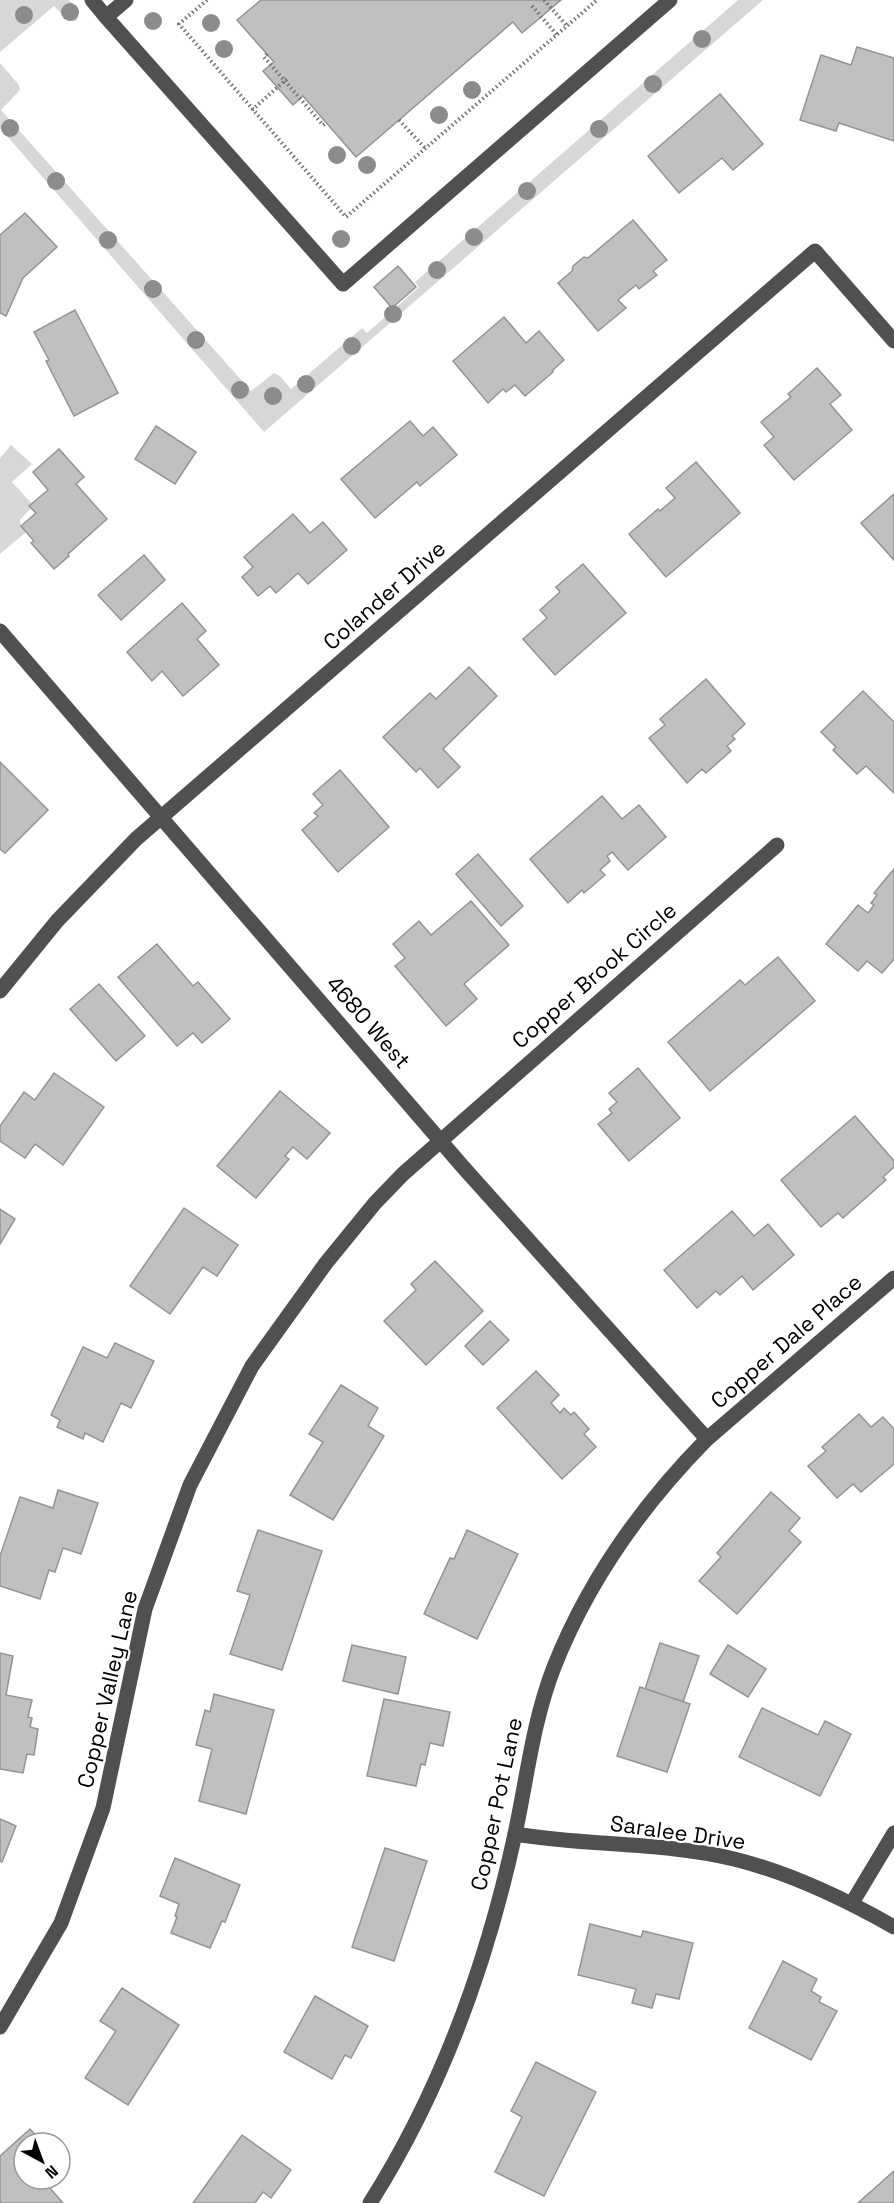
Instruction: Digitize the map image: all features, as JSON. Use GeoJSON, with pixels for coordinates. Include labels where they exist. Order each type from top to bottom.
{"type":"FeatureCollection","features":[{"type":"Feature","properties":{"kind":"street"},"geometry":{"type":"LineString","coordinates":[[92,0],[344,284],[670,0]]}},
{"type":"Feature","properties":{"kind":"street"},"geometry":{"type":"LineString","coordinates":[[106,17],[126,0]]}},
{"type":"Feature","properties":{"kind":"street","name":"Colander Drive"},"geometry":{"type":"LineString","coordinates":[[0,991],[57,921],[120,855],[162,816],[815,251],[894,341]]}},
{"type":"Feature","properties":{"kind":"street","name":"4680 West"},"geometry":{"type":"LineString","coordinates":[[0,631],[440,1140],[706,1439]]}},
{"type":"Feature","properties":{"kind":"street","name":"Copper Brook Circle"},"geometry":{"type":"LineString","coordinates":[[440,1140],[777,845]]}},
{"type":"Feature","properties":{"kind":"street","name":"Copper Valley Lane"},"geometry":{"type":"LineString","coordinates":[[0,2027],[61,1923],[103,1808],[145,1609],[190,1485],[252,1366],[326,1263],[375,1203],[440,1140]]}},
{"type":"Feature","properties":{"kind":"street","name":"Copper Dale Place"},"geometry":{"type":"LineString","coordinates":[[706,1439],[894,1278]]}},
{"type":"Feature","properties":{"kind":"street","name":"Copper Pot Lane"},"geometry":{"type":"LineString","coordinates":[[370,2203],[414,2127],[450,2048],[473,1986],[515,1834],[537,1719],[554,1667],[606,1563],[646,1506],[706,1439]]}},
{"type":"Feature","properties":{"kind":"street"},"geometry":{"type":"LineString","coordinates":[[852,1903],[894,1833]]}},
{"type":"Feature","properties":{"kind":"street","name":"Saralee Drive"},"geometry":{"type":"LineString","coordinates":[[515,1834],[548,1840],[688,1852],[733,1859],[807,1883],[852,1903],[894,1927]]}},
{"type":"Feature","properties":{"kind":"path"},"geometry":{"type":"LineString","coordinates":[[207,0],[179,24],[346,217],[597,0]]}},
{"type":"Feature","properties":{"kind":"path"},"geometry":{"type":"LineString","coordinates":[[544,0],[567,26]]}},
{"type":"Feature","properties":{"kind":"path"},"geometry":{"type":"LineString","coordinates":[[532,6],[557,35]]}},
{"type":"Feature","properties":{"kind":"path"},"geometry":{"type":"LineString","coordinates":[[267,54],[264,57],[287,80],[323,125],[326,123]]}},
{"type":"Feature","properties":{"kind":"path"},"geometry":{"type":"LineString","coordinates":[[252,110],[287,80]]}},
{"type":"Feature","properties":{"kind":"path"},"geometry":{"type":"LineString","coordinates":[[399,120],[425,148]]}},
{"type":"Feature","properties":{"kind":"shaded area"},"geometry":{"type":"Polygon","coordinates":[[[0,0],[69,0],[79,15],[76,21],[69,21],[54,6],[0,52],[0,0]]]}},
{"type":"Feature","properties":{"kind":"shaded area"},"geometry":{"type":"Polygon","coordinates":[[[738,0],[763,0],[264,432],[0,128],[0,63],[19,85],[20,90],[1,110],[251,391],[274,373],[280,376],[291,389],[362,328],[367,333],[419,287],[415,282],[738,0]]]}},
{"type":"Feature","properties":{"kind":"shaded area"},"geometry":{"type":"Polygon","coordinates":[[[11,445],[32,464],[12,482],[32,504],[20,520],[26,532],[0,554],[0,458],[11,445]]]}},
{"type":"Feature","properties":{"kind":"building"},"geometry":{"type":"Polygon","coordinates":[[[261,0],[561,0],[522,33],[513,22],[356,157],[303,96],[293,105],[263,71],[274,62],[237,20],[261,0]]]}},
{"type":"Feature","properties":{"kind":"building"},"geometry":{"type":"Polygon","coordinates":[[[857,47],[894,58],[894,141],[839,123],[836,131],[800,120],[821,55],[851,65],[857,47]]]}},
{"type":"Feature","properties":{"kind":"building"},"geometry":{"type":"Polygon","coordinates":[[[720,94],[763,144],[733,170],[722,158],[679,193],[648,156],[720,94]]]}},
{"type":"Feature","properties":{"kind":"building"},"geometry":{"type":"Polygon","coordinates":[[[25,213],[57,247],[23,278],[6,316],[0,313],[0,235],[25,213]]]}},
{"type":"Feature","properties":{"kind":"building"},"geometry":{"type":"Polygon","coordinates":[[[633,220],[667,260],[653,271],[657,275],[639,289],[636,285],[618,300],[626,308],[598,331],[558,283],[572,271],[573,266],[584,257],[588,258],[633,220]]]}},
{"type":"Feature","properties":{"kind":"building"},"geometry":{"type":"Polygon","coordinates":[[[398,266],[416,287],[392,308],[374,287],[398,266]]]}},
{"type":"Feature","properties":{"kind":"building"},"geometry":{"type":"Polygon","coordinates":[[[75,310],[118,393],[74,416],[34,332],[75,310]]]}},
{"type":"Feature","properties":{"kind":"building"},"geometry":{"type":"Polygon","coordinates":[[[504,317],[526,343],[539,331],[564,360],[525,396],[515,385],[506,392],[503,389],[488,403],[453,361],[504,317]]]}},
{"type":"Feature","properties":{"kind":"building"},"geometry":{"type":"Polygon","coordinates":[[[817,368],[841,395],[830,404],[852,430],[794,480],[764,445],[774,437],[761,422],[791,397],[788,394],[817,368]]]}},
{"type":"Feature","properties":{"kind":"building"},"geometry":{"type":"Polygon","coordinates":[[[410,421],[423,436],[433,427],[457,455],[420,486],[417,482],[375,518],[341,479],[410,421]]]}},
{"type":"Feature","properties":{"kind":"building"},"geometry":{"type":"Polygon","coordinates":[[[156,426],[196,452],[175,484],[135,459],[156,426]]]}},
{"type":"Feature","properties":{"kind":"building"},"geometry":{"type":"Polygon","coordinates":[[[59,449],[84,477],[76,484],[107,519],[54,569],[31,543],[34,541],[21,526],[36,513],[29,506],[48,490],[33,472],[59,449]]]}},
{"type":"Feature","properties":{"kind":"building"},"geometry":{"type":"Polygon","coordinates":[[[696,462],[740,513],[666,577],[629,534],[658,509],[660,511],[675,498],[666,488],[696,462]]]}},
{"type":"Feature","properties":{"kind":"building"},"geometry":{"type":"Polygon","coordinates":[[[894,494],[894,560],[861,523],[894,494]]]}},
{"type":"Feature","properties":{"kind":"building"},"geometry":{"type":"Polygon","coordinates":[[[293,514],[310,533],[323,522],[347,550],[308,584],[298,573],[276,593],[270,586],[258,596],[242,577],[253,567],[244,557],[293,514]]]}},
{"type":"Feature","properties":{"kind":"building"},"geometry":{"type":"Polygon","coordinates":[[[144,555],[165,580],[121,620],[98,595],[144,555]]]}},
{"type":"Feature","properties":{"kind":"building"},"geometry":{"type":"Polygon","coordinates":[[[583,564],[626,613],[555,675],[523,639],[547,618],[540,610],[560,592],[556,587],[583,564]]]}},
{"type":"Feature","properties":{"kind":"building"},"geometry":{"type":"Polygon","coordinates":[[[182,603],[206,631],[197,639],[219,665],[183,696],[162,671],[152,681],[127,652],[182,603]]]}},
{"type":"Feature","properties":{"kind":"building"},"geometry":{"type":"Polygon","coordinates":[[[469,667],[497,696],[443,749],[460,767],[438,788],[420,768],[416,772],[383,737],[430,693],[436,699],[469,667]]]}},
{"type":"Feature","properties":{"kind":"building"},"geometry":{"type":"Polygon","coordinates":[[[706,679],[745,724],[732,736],[735,739],[727,746],[731,751],[706,773],[702,769],[687,783],[649,738],[665,725],[660,719],[706,679]]]}},
{"type":"Feature","properties":{"kind":"building"},"geometry":{"type":"Polygon","coordinates":[[[863,691],[894,722],[894,793],[866,766],[857,774],[833,750],[836,747],[821,732],[863,691]]]}},
{"type":"Feature","properties":{"kind":"building"},"geometry":{"type":"Polygon","coordinates":[[[0,762],[48,810],[5,853],[0,849],[0,762]]]}},
{"type":"Feature","properties":{"kind":"building"},"geometry":{"type":"Polygon","coordinates":[[[340,770],[389,827],[338,872],[302,830],[318,816],[314,813],[323,805],[313,794],[340,770]]]}},
{"type":"Feature","properties":{"kind":"building"},"geometry":{"type":"Polygon","coordinates":[[[602,796],[622,819],[639,805],[666,837],[628,870],[612,852],[607,856],[610,861],[600,870],[605,875],[584,893],[582,890],[568,903],[530,859],[602,796]]]}},
{"type":"Feature","properties":{"kind":"building"},"geometry":{"type":"Polygon","coordinates":[[[478,854],[523,906],[501,926],[456,874],[478,854]]]}},
{"type":"Feature","properties":{"kind":"building"},"geometry":{"type":"Polygon","coordinates":[[[894,869],[894,959],[882,973],[867,961],[858,971],[826,944],[858,905],[868,913],[877,895],[874,893],[894,869]]]}},
{"type":"Feature","properties":{"kind":"building"},"geometry":{"type":"Polygon","coordinates":[[[471,901],[509,945],[464,984],[477,999],[446,1026],[395,966],[405,958],[393,944],[419,921],[431,935],[471,901]]]}},
{"type":"Feature","properties":{"kind":"building"},"geometry":{"type":"Polygon","coordinates":[[[157,944],[193,986],[198,982],[230,1019],[202,1043],[193,1033],[177,1046],[118,977],[157,944]]]}},
{"type":"Feature","properties":{"kind":"building"},"geometry":{"type":"Polygon","coordinates":[[[778,957],[815,1001],[710,1091],[668,1042],[740,980],[745,985],[778,957]]]}},
{"type":"Feature","properties":{"kind":"building"},"geometry":{"type":"Polygon","coordinates":[[[99,984],[145,1036],[116,1061],[70,1009],[99,984]]]}},
{"type":"Feature","properties":{"kind":"building"},"geometry":{"type":"Polygon","coordinates":[[[638,1068],[680,1118],[629,1161],[598,1124],[612,1113],[609,1109],[617,1102],[609,1093],[638,1068]]]}},
{"type":"Feature","properties":{"kind":"building"},"geometry":{"type":"Polygon","coordinates":[[[54,1073],[104,1107],[63,1165],[35,1144],[25,1158],[0,1141],[0,1126],[24,1092],[35,1100],[54,1073]]]}},
{"type":"Feature","properties":{"kind":"building"},"geometry":{"type":"Polygon","coordinates":[[[280,1091],[330,1133],[307,1159],[293,1147],[285,1156],[289,1159],[256,1198],[217,1166],[280,1091]]]}},
{"type":"Feature","properties":{"kind":"building"},"geometry":{"type":"Polygon","coordinates":[[[855,1116],[894,1161],[894,1167],[883,1177],[886,1180],[843,1218],[838,1213],[821,1227],[781,1180],[855,1116]]]}},
{"type":"Feature","properties":{"kind":"building"},"geometry":{"type":"Polygon","coordinates":[[[184,1208],[238,1245],[217,1276],[203,1267],[170,1314],[130,1286],[184,1208]]]}},
{"type":"Feature","properties":{"kind":"building"},"geometry":{"type":"Polygon","coordinates":[[[0,1209],[15,1219],[0,1244],[0,1209]]]}},
{"type":"Feature","properties":{"kind":"building"},"geometry":{"type":"Polygon","coordinates":[[[732,1211],[754,1236],[768,1224],[794,1255],[753,1290],[742,1276],[720,1295],[716,1291],[697,1308],[664,1270],[732,1211]]]}},
{"type":"Feature","properties":{"kind":"building"},"geometry":{"type":"Polygon","coordinates":[[[435,1261],[483,1311],[426,1365],[384,1321],[416,1290],[411,1284],[435,1261]]]}},
{"type":"Feature","properties":{"kind":"building"},"geometry":{"type":"Polygon","coordinates":[[[490,1321],[509,1340],[483,1365],[465,1346],[490,1321]]]}},
{"type":"Feature","properties":{"kind":"building"},"geometry":{"type":"Polygon","coordinates":[[[115,1343],[154,1361],[131,1408],[121,1403],[103,1442],[85,1433],[83,1439],[57,1427],[60,1420],[51,1415],[83,1347],[107,1358],[115,1343]]]}},
{"type":"Feature","properties":{"kind":"building"},"geometry":{"type":"Polygon","coordinates":[[[536,1371],[559,1395],[551,1403],[560,1413],[564,1408],[571,1415],[574,1412],[589,1429],[584,1434],[596,1447],[562,1479],[497,1408],[536,1371]]]}},
{"type":"Feature","properties":{"kind":"building"},"geometry":{"type":"Polygon","coordinates":[[[341,1385],[378,1408],[368,1426],[384,1436],[333,1520],[290,1495],[323,1442],[309,1434],[341,1385]]]}},
{"type":"Feature","properties":{"kind":"building"},"geometry":{"type":"Polygon","coordinates":[[[859,1414],[871,1427],[883,1417],[894,1429],[894,1464],[861,1492],[853,1484],[837,1498],[808,1466],[826,1451],[822,1447],[859,1414]]]}},
{"type":"Feature","properties":{"kind":"building"},"geometry":{"type":"Polygon","coordinates":[[[58,1490],[98,1503],[81,1554],[63,1548],[55,1572],[49,1570],[40,1599],[0,1586],[0,1556],[20,1497],[53,1508],[58,1490]]]}},
{"type":"Feature","properties":{"kind":"building"},"geometry":{"type":"Polygon","coordinates":[[[771,1492],[800,1518],[789,1531],[801,1542],[737,1614],[699,1581],[721,1557],[717,1553],[771,1492]]]}},
{"type":"Feature","properties":{"kind":"building"},"geometry":{"type":"Polygon","coordinates":[[[258,1530],[322,1551],[282,1670],[230,1654],[250,1595],[237,1591],[258,1530]]]}},
{"type":"Feature","properties":{"kind":"building"},"geometry":{"type":"Polygon","coordinates":[[[467,1530],[518,1554],[477,1639],[424,1614],[450,1558],[454,1559],[467,1530]]]}},
{"type":"Feature","properties":{"kind":"building"},"geometry":{"type":"Polygon","coordinates":[[[660,1643],[699,1656],[683,1702],[645,1689],[660,1643]]]}},
{"type":"Feature","properties":{"kind":"building"},"geometry":{"type":"Polygon","coordinates":[[[352,1645],[406,1657],[398,1694],[343,1681],[352,1645]]]}},
{"type":"Feature","properties":{"kind":"building"},"geometry":{"type":"Polygon","coordinates":[[[728,1645],[766,1669],[748,1697],[710,1674],[728,1645]]]}},
{"type":"Feature","properties":{"kind":"building"},"geometry":{"type":"Polygon","coordinates":[[[0,1653],[13,1656],[6,1695],[32,1700],[28,1717],[32,1718],[30,1727],[38,1729],[34,1755],[27,1754],[23,1773],[0,1769],[0,1653]]]}},
{"type":"Feature","properties":{"kind":"building"},"geometry":{"type":"Polygon","coordinates":[[[640,1687],[690,1704],[667,1772],[617,1756],[640,1687]]]}},
{"type":"Feature","properties":{"kind":"building"},"geometry":{"type":"Polygon","coordinates":[[[214,1694],[274,1710],[246,1814],[199,1801],[212,1749],[196,1745],[205,1710],[210,1712],[214,1694]]]}},
{"type":"Feature","properties":{"kind":"building"},"geometry":{"type":"Polygon","coordinates":[[[384,1699],[450,1712],[443,1746],[430,1743],[425,1765],[421,1764],[416,1786],[367,1776],[384,1699]]]}},
{"type":"Feature","properties":{"kind":"building"},"geometry":{"type":"Polygon","coordinates":[[[762,1708],[818,1735],[825,1721],[851,1734],[820,1796],[739,1757],[762,1708]]]}},
{"type":"Feature","properties":{"kind":"building"},"geometry":{"type":"Polygon","coordinates":[[[0,1819],[16,1826],[2,1862],[0,1861],[0,1819]]]}},
{"type":"Feature","properties":{"kind":"building"},"geometry":{"type":"Polygon","coordinates":[[[385,1848],[427,1861],[394,1961],[352,1947],[385,1848]]]}},
{"type":"Feature","properties":{"kind":"building"},"geometry":{"type":"Polygon","coordinates":[[[175,1858],[240,1885],[225,1922],[222,1921],[210,1948],[171,1933],[179,1904],[160,1896],[175,1858]]]}},
{"type":"Feature","properties":{"kind":"building"},"geometry":{"type":"Polygon","coordinates":[[[590,1924],[641,1937],[643,1931],[693,1943],[679,1999],[656,1994],[652,2008],[632,2003],[636,1989],[578,1975],[590,1924]]]}},
{"type":"Feature","properties":{"kind":"building"},"geometry":{"type":"Polygon","coordinates":[[[783,1961],[817,1979],[811,1991],[821,1997],[819,2002],[837,2011],[811,2060],[749,2028],[783,1961]]]}},
{"type":"Feature","properties":{"kind":"building"},"geometry":{"type":"Polygon","coordinates":[[[122,1988],[179,2025],[128,2105],[85,2078],[116,2031],[100,2021],[122,1988]]]}},
{"type":"Feature","properties":{"kind":"building"},"geometry":{"type":"Polygon","coordinates":[[[315,1996],[368,2026],[351,2058],[345,2055],[332,2079],[284,2052],[315,1996]]]}},
{"type":"Feature","properties":{"kind":"building"},"geometry":{"type":"Polygon","coordinates":[[[536,2062],[596,2092],[544,2196],[495,2172],[522,2117],[511,2111],[536,2062]]]}},
{"type":"Feature","properties":{"kind":"building"},"geometry":{"type":"Polygon","coordinates":[[[242,2135],[291,2170],[271,2198],[263,2192],[255,2203],[193,2203],[242,2135]]]}},
{"type":"Feature","properties":{"kind":"building"},"geometry":{"type":"Polygon","coordinates":[[[12,2145],[12,2191],[52,2191],[63,2203],[0,2203],[0,2156],[12,2145]]]}},
{"type":"Feature","properties":{"kind":"building"},"geometry":{"type":"Polygon","coordinates":[[[894,2171],[894,2203],[858,2203],[894,2171]]]}}]}
